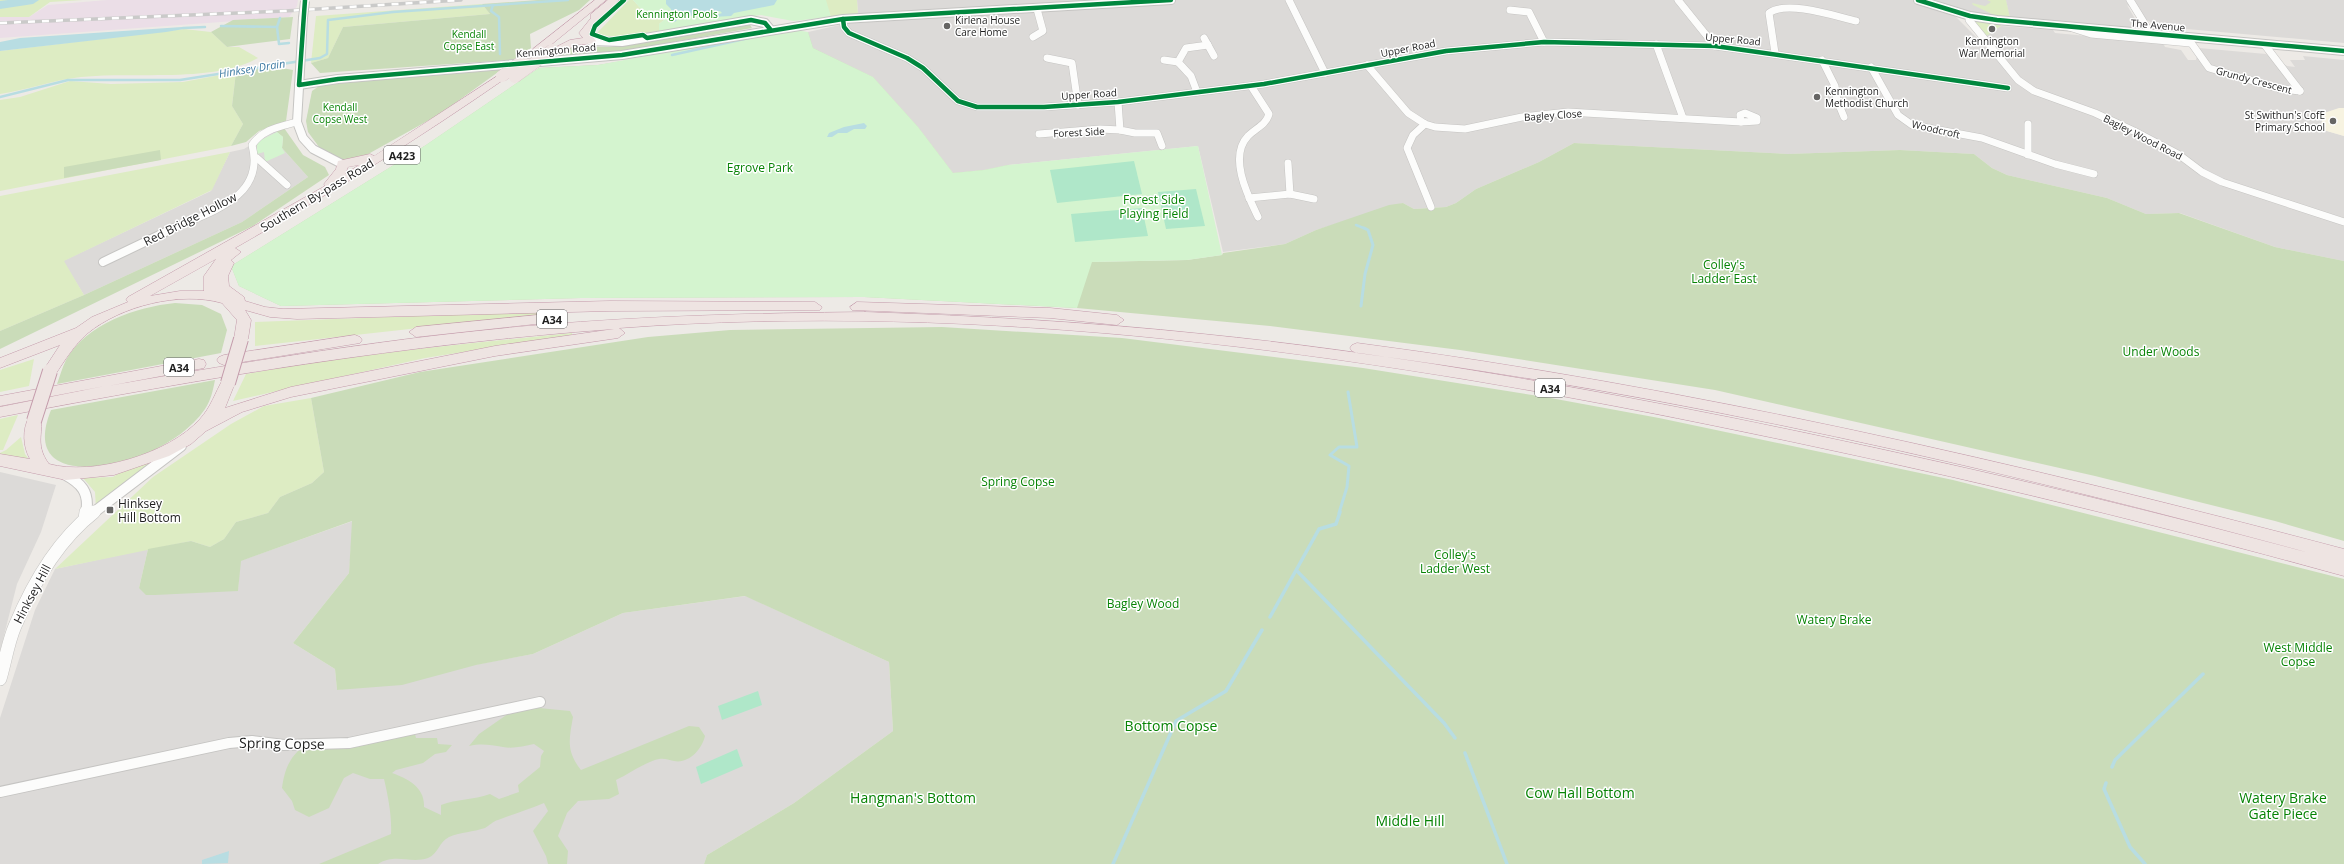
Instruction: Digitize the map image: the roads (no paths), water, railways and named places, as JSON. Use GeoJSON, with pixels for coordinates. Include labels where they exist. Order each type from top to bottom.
{"type":"FeatureCollection","features":[{"type":"Feature","properties":{"kind":"highway","name":"Southern By-pass Road"},"geometry":{"type":"LineString","coordinates":[[101,319],[299,207],[408,140],[537,51],[592,8],[614,0]]}},
{"type":"Feature","properties":{"kind":"highway","name":"Southern By-pass Road"},"geometry":{"type":"LineString","coordinates":[[213,296],[209,287],[209,279],[216,267],[229,256],[398,157],[555,50],[603,4]]}},
{"type":"Feature","properties":{"kind":"highway"},"geometry":{"type":"LineString","coordinates":[[591,41],[584,34],[603,4]]}},
{"type":"Feature","properties":{"kind":"highway"},"geometry":{"type":"LineString","coordinates":[[555,50],[574,42],[591,41]]}},
{"type":"Feature","properties":{"kind":"highway"},"geometry":{"type":"LineString","coordinates":[[299,207],[334,181],[342,170],[342,164],[363,162],[408,140]]}},
{"type":"Feature","properties":{"kind":"highway"},"geometry":{"type":"LineString","coordinates":[[250,307],[224,291],[220,280],[226,264],[251,244]]}},
{"type":"Feature","properties":{"kind":"highway"},"geometry":{"type":"LineString","coordinates":[[0,363],[42,348],[84,329],[101,319],[146,302],[187,294],[213,296],[270,313],[297,314],[610,306],[743,313]]}},
{"type":"Feature","properties":{"kind":"highway"},"geometry":{"type":"LineString","coordinates":[[198,431],[225,395],[241,338],[244,320],[237,309],[227,300]]}},
{"type":"Feature","properties":{"kind":"highway","name":"A34"},"geometry":{"type":"LineString","coordinates":[[0,412],[203,373],[421,341],[743,313],[898,307],[1050,313],[1307,341],[1502,369],[1667,398],[1999,467],[2214,521],[2344,556]]}},
{"type":"Feature","properties":{"kind":"highway","name":"A34"},"geometry":{"type":"LineString","coordinates":[[0,401],[158,370],[303,347],[427,330],[616,313],[743,313],[1047,324],[1298,350],[1508,381],[1666,409],[1919,462],[2171,523],[2344,569]]}},
{"type":"Feature","properties":{"kind":"highway"},"geometry":{"type":"LineString","coordinates":[[0,460],[64,474],[121,467],[146,459],[237,408],[255,401],[429,362],[555,341],[743,313]]}},
{"type":"Feature","properties":{"kind":"highway"},"geometry":{"type":"LineString","coordinates":[[44,469],[35,457],[31,446],[34,421],[50,371],[65,349],[84,329]]}},
{"type":"Feature","properties":{"kind":"street","name":"Kennington Road"},"geometry":{"type":"LineString","coordinates":[[299,85],[338,79],[622,55],[843,19],[1037,9],[1172,0]]}},
{"type":"Feature","properties":{"kind":"street"},"geometry":{"type":"LineString","coordinates":[[1289,0],[1325,73]]}},
{"type":"Feature","properties":{"kind":"street"},"geometry":{"type":"LineString","coordinates":[[1678,0],[1715,46]]}},
{"type":"Feature","properties":{"kind":"street"},"geometry":{"type":"LineString","coordinates":[[1918,0],[1970,16]]}},
{"type":"Feature","properties":{"kind":"street"},"geometry":{"type":"LineString","coordinates":[[2130,0],[2151,34]]}},
{"type":"Feature","properties":{"kind":"street"},"geometry":{"type":"LineString","coordinates":[[305,1],[299,85],[298,122],[300,136],[312,149],[329,159],[342,164]]}},
{"type":"Feature","properties":{"kind":"street"},"geometry":{"type":"LineString","coordinates":[[1776,53],[1769,13],[1776,5],[1798,5],[1856,22]]}},
{"type":"Feature","properties":{"kind":"street"},"geometry":{"type":"LineString","coordinates":[[1033,37],[1043,31],[1037,9]]}},
{"type":"Feature","properties":{"kind":"street"},"geometry":{"type":"LineString","coordinates":[[1510,10],[1529,12],[1544,42]]}},
{"type":"Feature","properties":{"kind":"street","name":"The Avenue"},"geometry":{"type":"LineString","coordinates":[[1970,16],[2068,27],[2151,34],[2188,40],[2264,44],[2344,51]]}},
{"type":"Feature","properties":{"kind":"street","name":"Bagley Wood Road"},"geometry":{"type":"LineString","coordinates":[[1970,16],[1970,20],[1978,32],[2018,80],[2034,91],[2095,113],[2138,133],[2178,154],[2202,172],[2222,182],[2344,222]]}},
{"type":"Feature","properties":{"kind":"street","name":"Upper Road"},"geometry":{"type":"LineString","coordinates":[[843,19],[844,27],[849,33],[907,58],[923,68],[958,101],[965,104],[1014,107],[1118,102],[1251,86],[1446,51],[1544,42],[1715,46],[1776,53],[2008,88]]}},
{"type":"Feature","properties":{"kind":"street"},"geometry":{"type":"LineString","coordinates":[[591,41],[622,42],[750,20],[765,23],[770,30]]}},
{"type":"Feature","properties":{"kind":"street"},"geometry":{"type":"LineString","coordinates":[[2068,27],[2091,34],[2188,40]]}},
{"type":"Feature","properties":{"kind":"street"},"geometry":{"type":"LineString","coordinates":[[1204,38],[1214,56]]}},
{"type":"Feature","properties":{"kind":"street","name":"Grundy Crescent"},"geometry":{"type":"LineString","coordinates":[[2188,40],[2209,68],[2280,89],[2300,91],[2264,44]]}},
{"type":"Feature","properties":{"kind":"street"},"geometry":{"type":"LineString","coordinates":[[1178,62],[1186,48],[1208,44]]}},
{"type":"Feature","properties":{"kind":"street"},"geometry":{"type":"LineString","coordinates":[[1656,44],[1683,118]]}},
{"type":"Feature","properties":{"kind":"street"},"geometry":{"type":"LineString","coordinates":[[1047,58],[1072,63],[1078,105]]}},
{"type":"Feature","properties":{"kind":"street"},"geometry":{"type":"LineString","coordinates":[[1164,60],[1178,62],[1190,76],[1197,92]]}},
{"type":"Feature","properties":{"kind":"street"},"geometry":{"type":"LineString","coordinates":[[1822,60],[1835,86],[1837,100],[1844,117]]}},
{"type":"Feature","properties":{"kind":"street","name":"Bagley Close"},"geometry":{"type":"LineString","coordinates":[[1367,65],[1408,113],[1425,124],[1448,129],[1465,129],[1522,117],[1568,112],[1741,122]]}},
{"type":"Feature","properties":{"kind":"street","name":"Woodcroft"},"geometry":{"type":"LineString","coordinates":[[1871,67],[1898,116],[1904,121],[1923,128],[1982,138],[2028,155],[2094,174]]}},
{"type":"Feature","properties":{"kind":"street"},"geometry":{"type":"LineString","coordinates":[[1251,86],[1267,106],[1269,115],[1265,122],[1248,136],[1242,146],[1240,162],[1249,198],[1258,217]]}},
{"type":"Feature","properties":{"kind":"street","name":"Forest Side"},"geometry":{"type":"LineString","coordinates":[[1118,102],[1122,124],[1120,130]]}},
{"type":"Feature","properties":{"kind":"street","name":"Red Bridge Hollow"},"geometry":{"type":"LineString","coordinates":[[103,262],[231,201],[249,184],[256,158],[252,145],[256,137],[272,128],[298,122]]}},
{"type":"Feature","properties":{"kind":"street"},"geometry":{"type":"LineString","coordinates":[[1425,124],[1413,136],[1407,148],[1432,206]]}},
{"type":"Feature","properties":{"kind":"street"},"geometry":{"type":"LineString","coordinates":[[2028,124],[2028,155]]}},
{"type":"Feature","properties":{"kind":"street","name":"Forest Side"},"geometry":{"type":"LineString","coordinates":[[1039,134],[1100,129],[1120,130],[1135,133],[1157,133],[1162,146]]}},
{"type":"Feature","properties":{"kind":"street"},"geometry":{"type":"LineString","coordinates":[[256,158],[287,185]]}},
{"type":"Feature","properties":{"kind":"street"},"geometry":{"type":"LineString","coordinates":[[1288,163],[1290,194]]}},
{"type":"Feature","properties":{"kind":"street"},"geometry":{"type":"LineString","coordinates":[[1249,198],[1290,194],[1314,199]]}},
{"type":"Feature","properties":{"kind":"street","name":"Hinksey Hill"},"geometry":{"type":"LineString","coordinates":[[0,679],[14,627],[41,572],[67,536],[85,519],[168,457],[198,431]]}},
{"type":"Feature","properties":{"kind":"street"},"geometry":{"type":"LineString","coordinates":[[64,474],[84,487],[88,497],[85,519]]}},
{"type":"Feature","properties":{"kind":"street","name":"Spring Copse"},"geometry":{"type":"LineString","coordinates":[[0,792],[230,743],[252,741],[284,745],[350,743],[540,702]]}},
{"type":"Feature","properties":{"kind":"water"},"geometry":{"type":"Polygon","coordinates":[[[666,0],[777,0],[774,5],[734,13],[731,16],[712,17],[722,13],[720,11],[708,12],[710,16],[708,18],[700,14],[679,18],[675,22],[672,21],[671,9],[666,4],[666,0]]]}},
{"type":"Feature","properties":{"kind":"water"},"geometry":{"type":"Polygon","coordinates":[[[182,27],[184,29],[166,32],[0,51],[0,42],[20,38],[182,27]]]}},
{"type":"Feature","properties":{"kind":"water"},"geometry":{"type":"Polygon","coordinates":[[[864,123],[867,126],[865,129],[854,129],[847,133],[838,133],[832,137],[827,137],[829,133],[844,127],[864,123]]]}},
{"type":"Feature","properties":{"kind":"water"},"geometry":{"type":"Polygon","coordinates":[[[229,851],[228,863],[202,864],[202,860],[229,851]]]}},
{"type":"Feature","properties":{"kind":"waterway"},"geometry":{"type":"LineString","coordinates":[[0,5],[33,0]]}},
{"type":"Feature","properties":{"kind":"waterway","name":"Hinksey Drain"},"geometry":{"type":"LineString","coordinates":[[493,5],[568,0]]}},
{"type":"Feature","properties":{"kind":"waterway","name":"Hinksey Drain"},"geometry":{"type":"LineString","coordinates":[[0,97],[68,80],[180,80],[320,58],[327,54],[328,20],[393,12],[493,5]]}},
{"type":"Feature","properties":{"kind":"waterway"},"geometry":{"type":"LineString","coordinates":[[493,5],[491,11],[499,17],[500,54]]}},
{"type":"Feature","properties":{"kind":"waterway"},"geometry":{"type":"LineString","coordinates":[[277,27],[280,18]]}},
{"type":"Feature","properties":{"kind":"waterway"},"geometry":{"type":"LineString","coordinates":[[221,26],[277,27]]}},
{"type":"Feature","properties":{"kind":"waterway"},"geometry":{"type":"LineString","coordinates":[[183,28],[205,27]]}},
{"type":"Feature","properties":{"kind":"waterway"},"geometry":{"type":"LineString","coordinates":[[277,27],[279,44],[289,43]]}},
{"type":"Feature","properties":{"kind":"waterway"},"geometry":{"type":"LineString","coordinates":[[672,55],[749,38]]}},
{"type":"Feature","properties":{"kind":"waterway"},"geometry":{"type":"LineString","coordinates":[[1356,225],[1366,229]]}},
{"type":"Feature","properties":{"kind":"waterway"},"geometry":{"type":"LineString","coordinates":[[1361,306],[1365,274],[1373,245],[1368,230],[1366,229]]}},
{"type":"Feature","properties":{"kind":"waterway"},"geometry":{"type":"LineString","coordinates":[[1339,513],[1347,487],[1349,466],[1330,455],[1339,447],[1357,447],[1348,392]]}},
{"type":"Feature","properties":{"kind":"waterway"},"geometry":{"type":"LineString","coordinates":[[1270,617],[1319,529],[1336,524],[1340,512]]}},
{"type":"Feature","properties":{"kind":"waterway"},"geometry":{"type":"LineString","coordinates":[[1297,571],[1444,723],[1455,738]]}},
{"type":"Feature","properties":{"kind":"waterway"},"geometry":{"type":"LineString","coordinates":[[1113,864],[1176,721],[1226,691],[1262,630]]}},
{"type":"Feature","properties":{"kind":"waterway"},"geometry":{"type":"LineString","coordinates":[[2112,767],[2115,760],[2203,674]]}},
{"type":"Feature","properties":{"kind":"waterway"},"geometry":{"type":"LineString","coordinates":[[1465,753],[1507,864]]}},
{"type":"Feature","properties":{"kind":"waterway"},"geometry":{"type":"LineString","coordinates":[[2106,783],[2104,789],[2130,847],[2145,864]]}},
{"type":"Feature","properties":{"kind":"railway"},"geometry":{"type":"LineString","coordinates":[[0,23],[285,11],[461,0]]}},
{"type":"Feature","properties":{"kind":"place","name":"Kirlena House Care Home"},"geometry":{"type":"Point","coordinates":[947,26]}},
{"type":"Feature","properties":{"kind":"place","name":"Kennington War Memorial"},"geometry":{"type":"Point","coordinates":[1992,29]}},
{"type":"Feature","properties":{"kind":"place","name":"Kennington Methodist Church"},"geometry":{"type":"Point","coordinates":[1817,97]}},
{"type":"Feature","properties":{"kind":"place","name":"St Swithun's CofE Primary School"},"geometry":{"type":"Point","coordinates":[2333,121]}},
{"type":"Feature","properties":{"kind":"place","name":"Hinksey Hill Bottom"},"geometry":{"type":"Point","coordinates":[110,510]}},
{"type":"Feature","properties":{"kind":"park label","name":"Kennington Pools"},"geometry":{"type":"Point","coordinates":[677,14]}},
{"type":"Feature","properties":{"kind":"park label","name":"Kendall Copse East"},"geometry":{"type":"Point","coordinates":[469,40]}},
{"type":"Feature","properties":{"kind":"park label","name":"Kendall Copse West"},"geometry":{"type":"Point","coordinates":[340,112]}},
{"type":"Feature","properties":{"kind":"park label","name":"Egrove Park"},"geometry":{"type":"Point","coordinates":[760,167]}},
{"type":"Feature","properties":{"kind":"park label","name":"Forest Side Playing Field"},"geometry":{"type":"Point","coordinates":[1154,206]}},
{"type":"Feature","properties":{"kind":"park label","name":"Colley's Ladder East"},"geometry":{"type":"Point","coordinates":[1724,271]}},
{"type":"Feature","properties":{"kind":"park label","name":"Under Woods"},"geometry":{"type":"Point","coordinates":[2161,351]}},
{"type":"Feature","properties":{"kind":"park label","name":"Colley's Ladder West"},"geometry":{"type":"Point","coordinates":[1455,561]}},
{"type":"Feature","properties":{"kind":"park label","name":"Bagley Wood"},"geometry":{"type":"Point","coordinates":[1143,603]}},
{"type":"Feature","properties":{"kind":"park label","name":"Watery Brake"},"geometry":{"type":"Point","coordinates":[1834,619]}},
{"type":"Feature","properties":{"kind":"park label","name":"West Middle Copse"},"geometry":{"type":"Point","coordinates":[2298,654]}},
{"type":"Feature","properties":{"kind":"park label","name":"Bottom Copse"},"geometry":{"type":"Point","coordinates":[1171,725]}},
{"type":"Feature","properties":{"kind":"park label","name":"Cow Hall Bottom"},"geometry":{"type":"Point","coordinates":[1580,792]}},
{"type":"Feature","properties":{"kind":"park label","name":"Hangman's Bottom"},"geometry":{"type":"Point","coordinates":[913,797]}},
{"type":"Feature","properties":{"kind":"park label","name":"Watery Brake Gate Piece"},"geometry":{"type":"Point","coordinates":[2283,806]}},
{"type":"Feature","properties":{"kind":"park label","name":"Middle Hill"},"geometry":{"type":"Point","coordinates":[1410,820]}}]}
